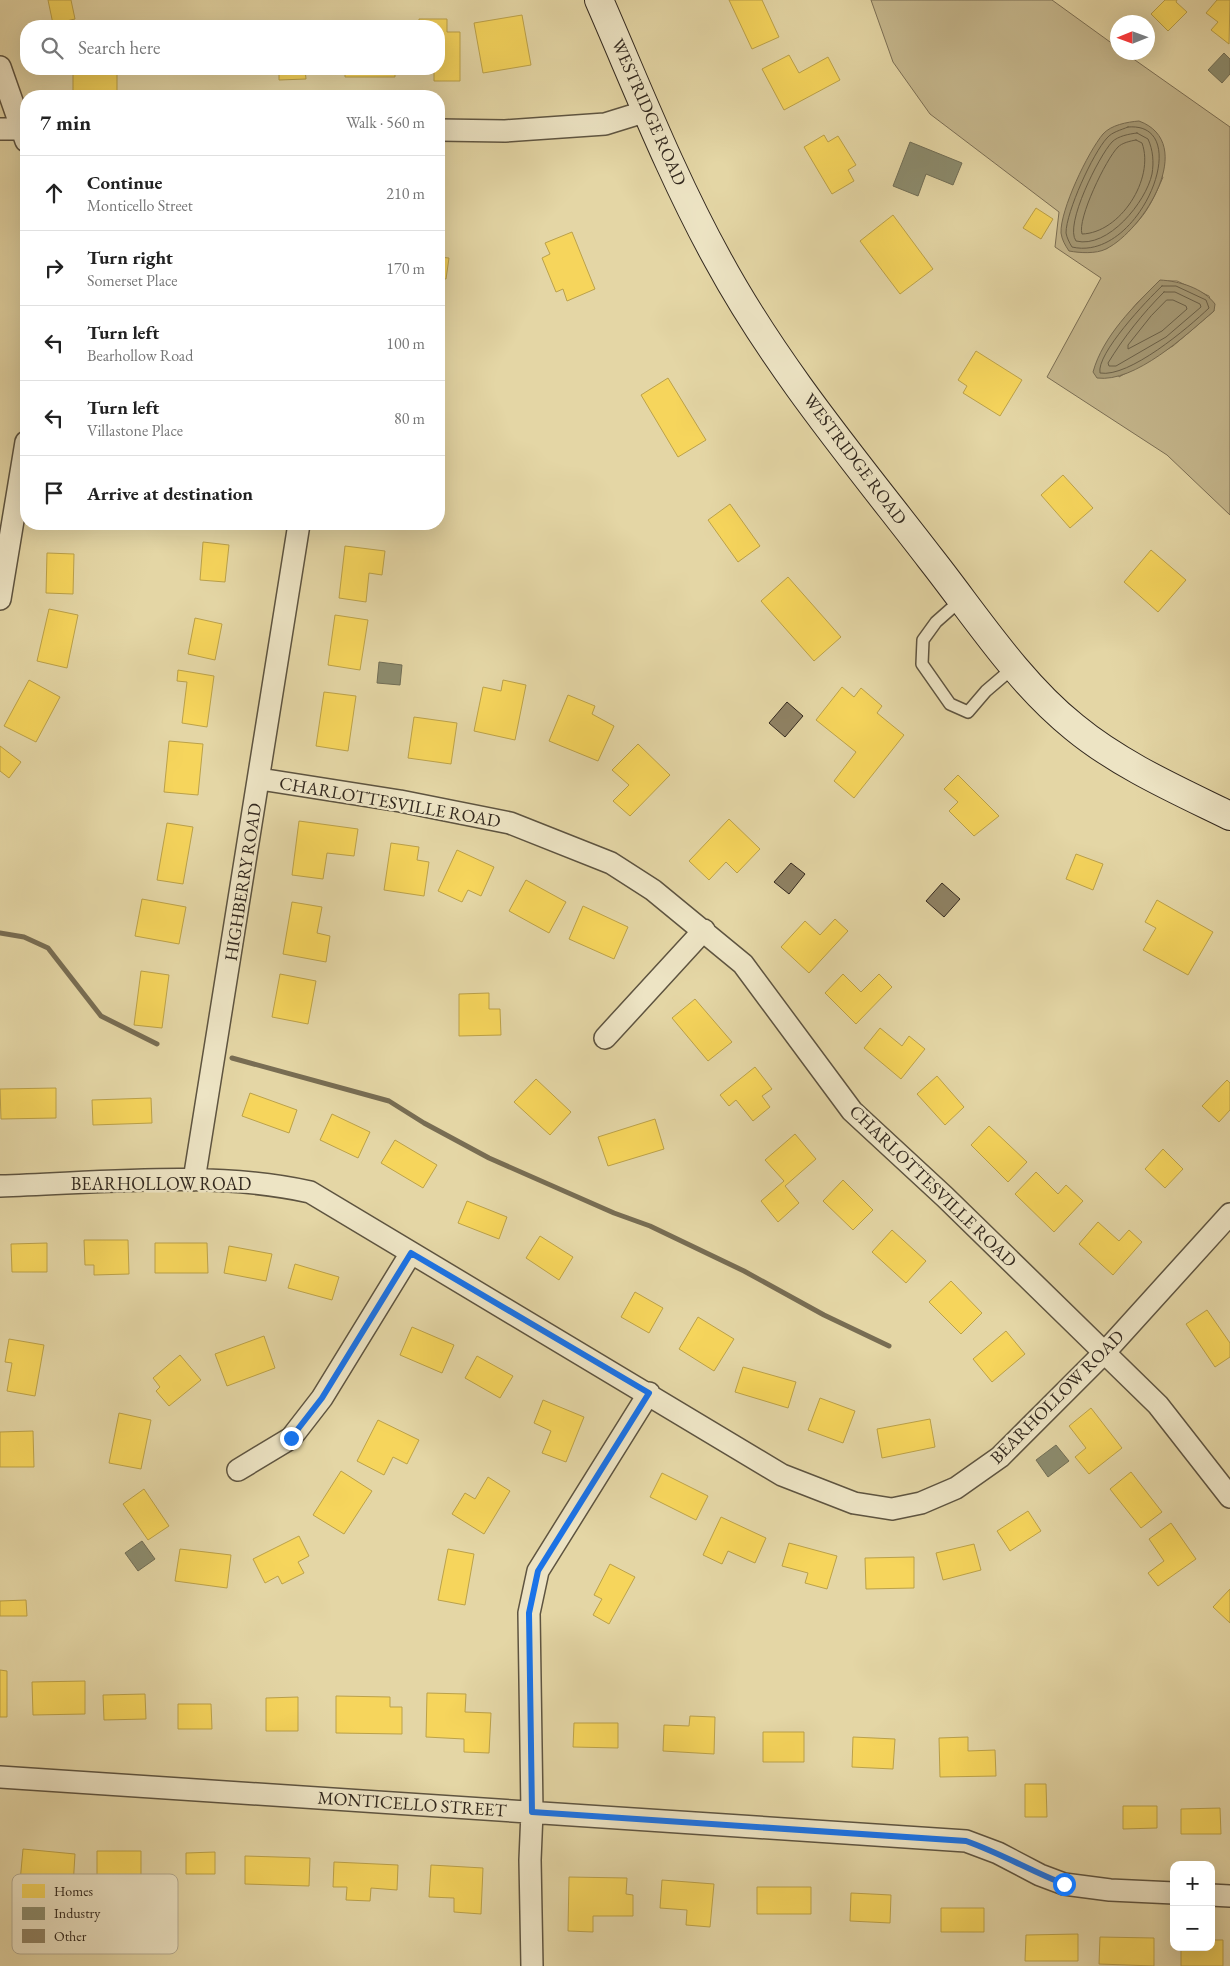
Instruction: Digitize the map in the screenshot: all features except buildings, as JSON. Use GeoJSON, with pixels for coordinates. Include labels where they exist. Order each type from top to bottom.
{"type":"FeatureCollection","features":[{"type":"Feature","properties":{"kind":"main road","name":"WESTRIDGE ROAD"},"geometry":{"type":"LineString","coordinates":[[599,0],[647,111],[696,216],[740,297],[807,396],[962,599],[1014,666],[1073,726],[1101,747],[1168,786],[1230,816]]}},
{"type":"Feature","properties":{"kind":"street"},"geometry":{"type":"LineString","coordinates":[[0,67],[20,120]]}},
{"type":"Feature","properties":{"kind":"street"},"geometry":{"type":"LineString","coordinates":[[445,130],[504,131],[605,124],[647,111]]}},
{"type":"Feature","properties":{"kind":"street"},"geometry":{"type":"LineString","coordinates":[[0,129],[20,132]]}},
{"type":"Feature","properties":{"kind":"street"},"geometry":{"type":"LineString","coordinates":[[0,599],[20,478]]}},
{"type":"Feature","properties":{"kind":"street","name":"HIGHBERRY ROAD"},"geometry":{"type":"LineString","coordinates":[[194,1180],[260,780],[298,530]]}},
{"type":"Feature","properties":{"kind":"street","name":"CHARLOTTESVILLE ROAD"},"geometry":{"type":"LineString","coordinates":[[260,780],[400,801],[510,824],[611,863],[653,890],[743,964],[852,1111],[1158,1405],[1230,1497]]}},
{"type":"Feature","properties":{"kind":"street"},"geometry":{"type":"LineString","coordinates":[[605,1038],[704,930]]}},
{"type":"Feature","properties":{"kind":"street","name":"BEARHOLLOW ROAD"},"geometry":{"type":"LineString","coordinates":[[0,1186],[194,1180],[278,1185],[310,1192],[649,1393],[782,1475],[854,1503],[892,1509],[921,1503],[956,1488],[1000,1457],[1105,1352],[1230,1214]]}},
{"type":"Feature","properties":{"kind":"street"},"geometry":{"type":"LineString","coordinates":[[238,1470],[291,1438],[322,1398],[411,1253]]}},
{"type":"Feature","properties":{"kind":"street"},"geometry":{"type":"LineString","coordinates":[[532,1966],[529,1613],[538,1571],[649,1393]]}},
{"type":"Feature","properties":{"kind":"street","name":"MONTICELLO STREET"},"geometry":{"type":"LineString","coordinates":[[0,1777],[966,1841],[998,1853],[1064,1884],[1110,1890],[1170,1893]]}},
{"type":"Feature","properties":{"kind":"street"},"geometry":{"type":"LineString","coordinates":[[1215,1895],[1230,1896]]}},
{"type":"Feature","properties":{"kind":"lane"},"geometry":{"type":"LineString","coordinates":[[962,599],[936,622],[923,640],[922,664],[950,704],[968,712],[986,691],[1014,666]]}},
{"type":"Feature","properties":{"kind":"shaded area"},"geometry":{"type":"Polygon","coordinates":[[[871,0],[1052,0],[1110,42],[1110,60],[1135,60],[1230,127],[1230,515],[1167,455],[1047,377],[1101,278],[1055,247],[1059,212],[930,114],[893,62],[871,0]],[[1104,133],[1075,186],[1063,220],[1106,249],[1127,233],[1141,218],[1152,201],[1163,177],[1104,133]],[[1160,281],[1137,303],[1112,334],[1119,377],[1173,346],[1214,311],[1209,296],[1177,281],[1160,281]]]}},
{"type":"Feature","properties":{"kind":"water"},"geometry":{"type":"Polygon","coordinates":[[[1139,121],[1156,132],[1164,148],[1165,166],[1159,186],[1149,206],[1121,239],[1106,249],[1088,253],[1069,251],[1061,236],[1062,223],[1070,196],[1090,154],[1103,134],[1110,128],[1120,124],[1139,121]]]}},
{"type":"Feature","properties":{"kind":"water"},"geometry":{"type":"Polygon","coordinates":[[[1160,280],[1190,286],[1204,294],[1215,304],[1214,311],[1175,344],[1143,365],[1112,378],[1097,378],[1093,372],[1104,346],[1120,322],[1160,280]]]}},
{"type":"Feature","properties":{"kind":"waterway"},"geometry":{"type":"LineString","coordinates":[[0,933],[24,937],[48,948],[101,1016],[157,1044]]}},
{"type":"Feature","properties":{"kind":"waterway"},"geometry":{"type":"LineString","coordinates":[[232,1058],[389,1101],[424,1123],[489,1158],[614,1213],[650,1226],[744,1271],[824,1315],[889,1346]]}},
{"type":"Feature","properties":{"kind":"route"},"geometry":{"type":"LineString","coordinates":[[291,1438],[322,1398],[411,1253],[649,1393],[629,1422],[538,1571],[529,1613],[532,1812],[966,1841],[998,1853],[1064,1884]]}}]}
